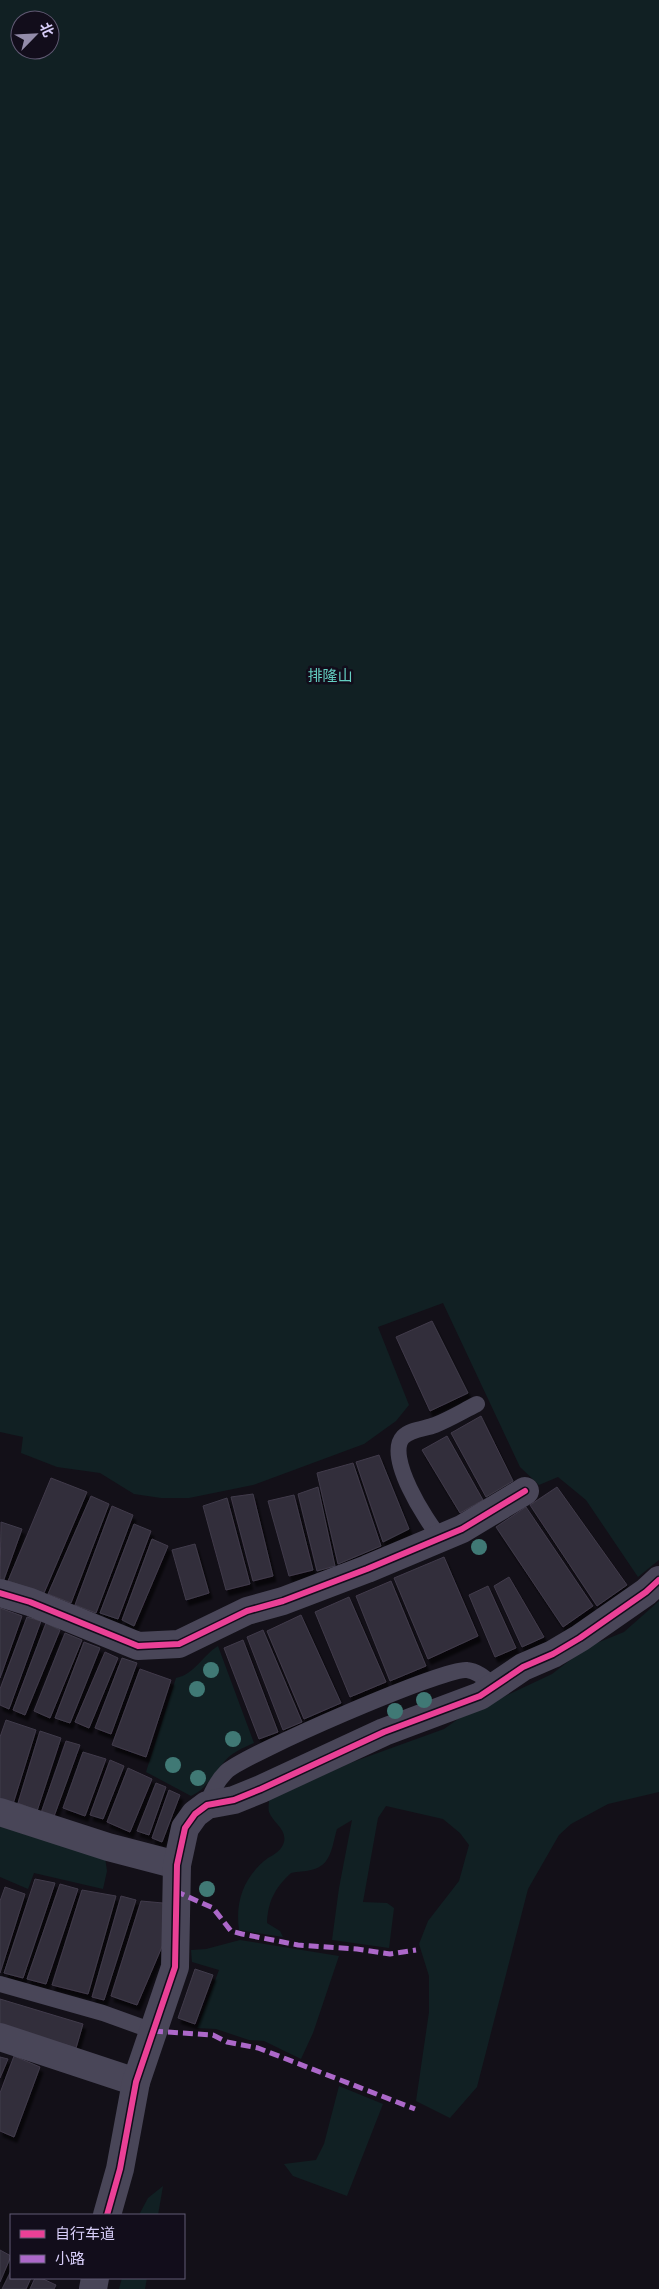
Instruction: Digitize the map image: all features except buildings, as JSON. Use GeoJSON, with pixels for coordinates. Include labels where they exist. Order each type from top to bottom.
{"type":"FeatureCollection","features":[{"type":"Feature","properties":{"kind":"street"},"geometry":{"type":"LineString","coordinates":[[0,1593],[30,1602],[138,1646],[179,1644],[247,1611],[283,1601],[462,1529],[525,1491]]}},
{"type":"Feature","properties":{"kind":"street"},"geometry":{"type":"LineString","coordinates":[[107,2214],[120,2169],[136,2082],[175,1967],[177,1865],[185,1828],[195,1814],[207,1805],[234,1800],[261,1789],[384,1732],[453,1708],[496,1687],[524,1666],[554,1654],[580,1638],[646,1592],[659,1580]]}},
{"type":"Feature","properties":{"kind":"street"},"geometry":{"type":"LineString","coordinates":[[0,1812],[108,1847],[177,1865]]}},
{"type":"Feature","properties":{"kind":"street"},"geometry":{"type":"LineString","coordinates":[[0,2037],[136,2082]]}},
{"type":"Feature","properties":{"kind":"lane"},"geometry":{"type":"LineString","coordinates":[[440,1538],[429,1525],[407,1481],[397,1454],[402,1438],[409,1432],[435,1425],[477,1404]]}},
{"type":"Feature","properties":{"kind":"lane"},"geometry":{"type":"LineString","coordinates":[[0,1984],[103,2013],[152,2031]]}},
{"type":"Feature","properties":{"kind":"green space","name":"排隆山"},"geometry":{"type":"Polygon","coordinates":[[[0,0],[659,0],[659,1560],[638,1577],[586,1500],[558,1477],[539,1485],[520,1467],[443,1303],[378,1327],[409,1405],[396,1421],[364,1444],[253,1485],[189,1498],[161,1498],[134,1494],[100,1473],[57,1467],[21,1453],[23,1437],[0,1432],[0,0]]]}},
{"type":"Feature","properties":{"kind":"green space"},"geometry":{"type":"Polygon","coordinates":[[[659,1601],[659,1792],[608,1804],[571,1824],[559,1835],[528,1889],[477,2087],[450,2118],[416,2101],[429,2012],[429,1976],[419,1944],[428,1921],[459,1881],[469,1845],[460,1833],[443,1819],[386,1806],[378,1818],[363,1902],[387,1903],[394,1908],[389,1948],[332,1940],[339,1888],[352,1820],[337,1829],[330,1854],[323,1864],[311,1870],[291,1873],[273,1895],[267,1923],[280,1931],[283,1937],[239,1930],[238,1909],[247,1881],[260,1865],[280,1850],[284,1842],[282,1830],[269,1812],[269,1800],[350,1763],[444,1729],[461,1717],[552,1674],[587,1647],[624,1632],[659,1601]]]}},
{"type":"Feature","properties":{"kind":"green space"},"geometry":{"type":"Polygon","coordinates":[[[218,1646],[254,1743],[227,1759],[206,1785],[191,1796],[146,1772],[176,1678],[188,1673],[218,1646]]]}},
{"type":"Feature","properties":{"kind":"green space"},"geometry":{"type":"Polygon","coordinates":[[[0,1816],[105,1857],[107,1871],[103,1889],[34,1873],[28,1889],[0,1877],[0,1816]]]}},
{"type":"Feature","properties":{"kind":"green space"},"geometry":{"type":"Polygon","coordinates":[[[240,1940],[339,1956],[313,2033],[301,2059],[264,2041],[249,2040],[216,2029],[197,2028],[219,1970],[192,1962],[191,1950],[206,1949],[240,1940]]]}},
{"type":"Feature","properties":{"kind":"green space"},"geometry":{"type":"Polygon","coordinates":[[[339,2086],[383,2104],[347,2196],[293,2176],[284,2164],[316,2160],[324,2144],[339,2086]]]}},
{"type":"Feature","properties":{"kind":"green space"},"geometry":{"type":"Polygon","coordinates":[[[163,2186],[158,2214],[140,2214],[148,2198],[163,2186]]]}},
{"type":"Feature","properties":{"kind":"green space"},"geometry":{"type":"Polygon","coordinates":[[[122,2279],[147,2279],[145,2289],[119,2289],[122,2279]]]}},
{"type":"Feature","properties":{"kind":"marked path"},"geometry":{"type":"LineString","coordinates":[[175,1891],[213,1908],[231,1931],[242,1934],[298,1945],[357,1949],[390,1954],[416,1950]]}},
{"type":"Feature","properties":{"kind":"marked path"},"geometry":{"type":"LineString","coordinates":[[153,2031],[213,2035],[227,2042],[258,2048],[415,2109]]}},
{"type":"Feature","properties":{"kind":"cycle path"},"geometry":{"type":"LineString","coordinates":[[0,1593],[30,1602],[138,1646],[179,1644],[247,1611],[283,1601],[367,1569],[462,1529],[525,1491]]}},
{"type":"Feature","properties":{"kind":"cycle path"},"geometry":{"type":"LineString","coordinates":[[107,2214],[120,2169],[136,2082],[175,1967],[177,1865],[185,1828],[195,1814],[207,1805],[234,1800],[384,1732],[480,1696],[523,1667],[553,1654],[580,1638],[646,1592],[659,1580]]}}]}
